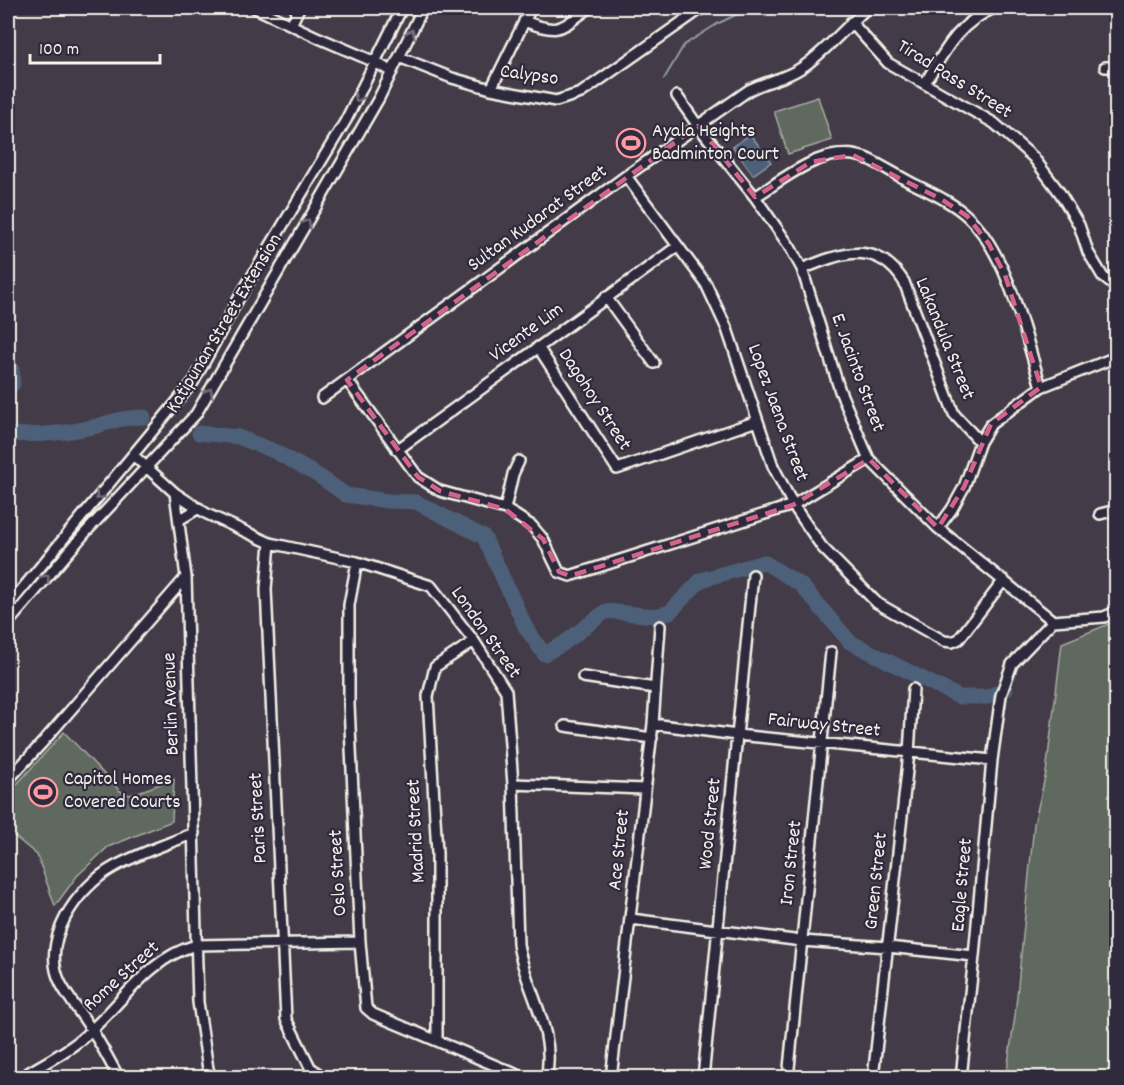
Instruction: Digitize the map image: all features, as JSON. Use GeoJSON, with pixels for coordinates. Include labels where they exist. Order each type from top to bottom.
{"type":"FeatureCollection","features":[{"type":"Feature","properties":{"kind":"street"},"geometry":{"type":"LineString","coordinates":[[255,8],[375,62],[392,72]]}},
{"type":"Feature","properties":{"kind":"street"},"geometry":{"type":"LineString","coordinates":[[291,25],[299,8]]}},
{"type":"Feature","properties":{"kind":"street","name":"Katipunan Street Extension"},"geometry":{"type":"LineString","coordinates":[[8,606],[194,381],[239,298],[346,120],[402,8]]}},
{"type":"Feature","properties":{"kind":"street","name":"Katipunan Street Extension"},"geometry":{"type":"LineString","coordinates":[[8,623],[85,533],[196,414],[379,98],[423,8]]}},
{"type":"Feature","properties":{"kind":"street"},"geometry":{"type":"LineString","coordinates":[[491,89],[531,8]]}},
{"type":"Feature","properties":{"kind":"street"},"geometry":{"type":"LineString","coordinates":[[524,21],[554,30],[561,28],[589,8]]}},
{"type":"Feature","properties":{"kind":"street","name":"Calypso"},"geometry":{"type":"LineString","coordinates":[[399,57],[452,78],[491,89],[555,101],[581,93],[702,8]]}},
{"type":"Feature","properties":{"kind":"street","name":"Sultan Kudarat Street"},"geometry":{"type":"LineString","coordinates":[[322,398],[626,176],[749,90],[785,77],[803,67],[867,8]]}},
{"type":"Feature","properties":{"kind":"street"},"geometry":{"type":"LineString","coordinates":[[925,83],[966,23],[994,8]]}},
{"type":"Feature","properties":{"kind":"street","name":"Tirad Pass Street"},"geometry":{"type":"LineString","coordinates":[[850,22],[888,63],[993,123],[1033,157],[1060,193],[1079,225],[1088,252],[1103,277],[1116,287]]}},
{"type":"Feature","properties":{"kind":"street"},"geometry":{"type":"LineString","coordinates":[[1105,67],[1116,67]]}},
{"type":"Feature","properties":{"kind":"street","name":"E. Jacinto Street"},"geometry":{"type":"LineString","coordinates":[[677,96],[755,197],[790,247],[802,269],[840,391],[869,459],[938,528],[1053,621]]}},
{"type":"Feature","properties":{"kind":"street"},"geometry":{"type":"LineString","coordinates":[[755,197],[810,162],[839,154],[867,159],[958,210],[967,216],[989,244],[1005,275],[1041,387]]}},
{"type":"Feature","properties":{"kind":"street","name":"Lopez Jaena Street"},"geometry":{"type":"LineString","coordinates":[[626,176],[706,284],[727,329],[773,466],[793,505],[822,547],[877,603],[944,640],[952,642],[959,639],[1004,580]]}},
{"type":"Feature","properties":{"kind":"street","name":"Vicente Lim"},"geometry":{"type":"LineString","coordinates":[[397,450],[678,246]]}},
{"type":"Feature","properties":{"kind":"street","name":"Lakandula Street"},"geometry":{"type":"LineString","coordinates":[[802,269],[836,255],[869,255],[885,260],[904,282],[954,414],[980,442]]}},
{"type":"Feature","properties":{"kind":"street"},"geometry":{"type":"LineString","coordinates":[[606,297],[654,363]]}},
{"type":"Feature","properties":{"kind":"street","name":"Dagohoy Street"},"geometry":{"type":"LineString","coordinates":[[538,347],[617,469],[757,422]]}},
{"type":"Feature","properties":{"kind":"street"},"geometry":{"type":"LineString","coordinates":[[938,528],[964,487],[980,442],[991,424],[1041,387],[1111,359]]}},
{"type":"Feature","properties":{"kind":"street"},"geometry":{"type":"LineString","coordinates":[[347,380],[418,477],[440,491],[505,509],[532,526],[543,539],[559,572],[570,576],[793,505],[869,459]]}},
{"type":"Feature","properties":{"kind":"street"},"geometry":{"type":"LineString","coordinates":[[135,453],[175,493]]}},
{"type":"Feature","properties":{"kind":"street"},"geometry":{"type":"LineString","coordinates":[[505,509],[513,474],[519,461]]}},
{"type":"Feature","properties":{"kind":"street","name":"London Street"},"geometry":{"type":"LineString","coordinates":[[175,493],[207,514],[270,543],[357,562],[431,586],[474,641],[506,691],[513,784],[518,944],[521,965],[549,1042],[546,1077]]}},
{"type":"Feature","properties":{"kind":"street","name":"Berlin Avenue"},"geometry":{"type":"LineString","coordinates":[[175,493],[186,577],[198,1002],[208,1069],[212,1077]]}},
{"type":"Feature","properties":{"kind":"street"},"geometry":{"type":"LineString","coordinates":[[179,520],[199,508]]}},
{"type":"Feature","properties":{"kind":"street"},"geometry":{"type":"LineString","coordinates":[[1100,514],[1116,510]]}},
{"type":"Feature","properties":{"kind":"street","name":"Paris Street"},"geometry":{"type":"LineString","coordinates":[[270,543],[267,589],[286,1019],[310,1067],[324,1077]]}},
{"type":"Feature","properties":{"kind":"street","name":"Oslo Street"},"geometry":{"type":"LineString","coordinates":[[357,562],[349,606],[349,705],[360,942],[366,1008],[373,1014],[525,1077]]}},
{"type":"Feature","properties":{"kind":"street","name":"Wood Street"},"geometry":{"type":"LineString","coordinates":[[703,1077],[753,575]]}},
{"type":"Feature","properties":{"kind":"street"},"geometry":{"type":"LineString","coordinates":[[8,780],[186,577]]}},
{"type":"Feature","properties":{"kind":"street"},"geometry":{"type":"LineString","coordinates":[[1053,621],[1104,617],[1116,612]]}},
{"type":"Feature","properties":{"kind":"street","name":"Eagle Street"},"geometry":{"type":"LineString","coordinates":[[961,1077],[975,956],[992,760],[1001,695],[1012,664],[1053,621]]}},
{"type":"Feature","properties":{"kind":"street","name":"Ace Street"},"geometry":{"type":"LineString","coordinates":[[611,1077],[631,919],[644,789],[652,738],[660,626]]}},
{"type":"Feature","properties":{"kind":"street","name":"Madrid Street"},"geometry":{"type":"LineString","coordinates":[[437,1041],[437,853],[428,696],[435,667],[474,641]]}},
{"type":"Feature","properties":{"kind":"street","name":"Iron Street"},"geometry":{"type":"LineString","coordinates":[[788,1077],[831,652]]}},
{"type":"Feature","properties":{"kind":"street"},"geometry":{"type":"LineString","coordinates":[[583,677],[655,688]]}},
{"type":"Feature","properties":{"kind":"street","name":"Green Street"},"geometry":{"type":"LineString","coordinates":[[873,1077],[909,753],[913,689]]}},
{"type":"Feature","properties":{"kind":"street","name":"Fairway Street"},"geometry":{"type":"LineString","coordinates":[[653,724],[737,735],[992,760]]}},
{"type":"Feature","properties":{"kind":"street"},"geometry":{"type":"LineString","coordinates":[[565,726],[652,738]]}},
{"type":"Feature","properties":{"kind":"street"},"geometry":{"type":"LineString","coordinates":[[513,784],[644,789]]}},
{"type":"Feature","properties":{"kind":"street"},"geometry":{"type":"LineString","coordinates":[[119,1077],[91,1029],[60,983],[54,947],[63,919],[91,884],[113,867],[194,833]]}},
{"type":"Feature","properties":{"kind":"street"},"geometry":{"type":"LineString","coordinates":[[631,919],[802,941],[975,956]]}},
{"type":"Feature","properties":{"kind":"street","name":"Rome Street"},"geometry":{"type":"LineString","coordinates":[[27,1075],[79,1041],[163,959],[184,949],[196,945],[360,942]]}},
{"type":"Feature","properties":{"kind":"highlighted area"},"geometry":{"type":"Polygon","coordinates":[[[698,126],[755,197],[811,162],[853,155],[941,199],[967,216],[989,244],[1005,275],[1041,387],[991,424],[964,487],[938,528],[869,459],[793,505],[570,576],[559,572],[543,539],[505,509],[440,491],[418,477],[347,380],[698,126]]]}},
{"type":"Feature","properties":{"kind":"green space"},"geometry":{"type":"Polygon","coordinates":[[[818,97],[832,140],[788,154],[774,111],[818,97]]]}},
{"type":"Feature","properties":{"kind":"green space"},"geometry":{"type":"Polygon","coordinates":[[[1116,621],[1116,1077],[1006,1077],[1015,1016],[1034,824],[1046,773],[1062,643],[1116,621]]]}},
{"type":"Feature","properties":{"kind":"green space"},"geometry":{"type":"Polygon","coordinates":[[[64,732],[120,791],[130,795],[174,779],[172,821],[108,847],[77,876],[55,906],[37,855],[8,831],[8,794],[64,732]]]}},
{"type":"Feature","properties":{"kind":"water"},"geometry":{"type":"Polygon","coordinates":[[[750,134],[771,162],[753,175],[733,147],[750,134]]]}},
{"type":"Feature","properties":{"kind":"waterway"},"geometry":{"type":"LineString","coordinates":[[664,79],[684,45],[717,24],[748,9],[746,8]]}},
{"type":"Feature","properties":{"kind":"waterway"},"geometry":{"type":"LineString","coordinates":[[8,369],[12,369],[13,384],[8,389]]}},
{"type":"Feature","properties":{"kind":"waterway"},"geometry":{"type":"LineString","coordinates":[[8,434],[61,432],[144,417]]}},
{"type":"Feature","properties":{"kind":"waterway"},"geometry":{"type":"LineString","coordinates":[[199,433],[238,437],[274,451],[319,476],[346,495],[416,502],[484,537],[526,628],[544,654],[563,644],[606,611],[655,616],[670,612],[701,580],[764,562],[801,585],[850,642],[959,697],[987,697],[1006,689]]}},
{"type":"Feature","properties":{"kind":"place","name":"Ayala Heights Badminton Court"},"geometry":{"type":"Point","coordinates":[631,143]}},
{"type":"Feature","properties":{"kind":"place","name":"Capitol Homes Covered Courts"},"geometry":{"type":"Point","coordinates":[43,792]}}]}
